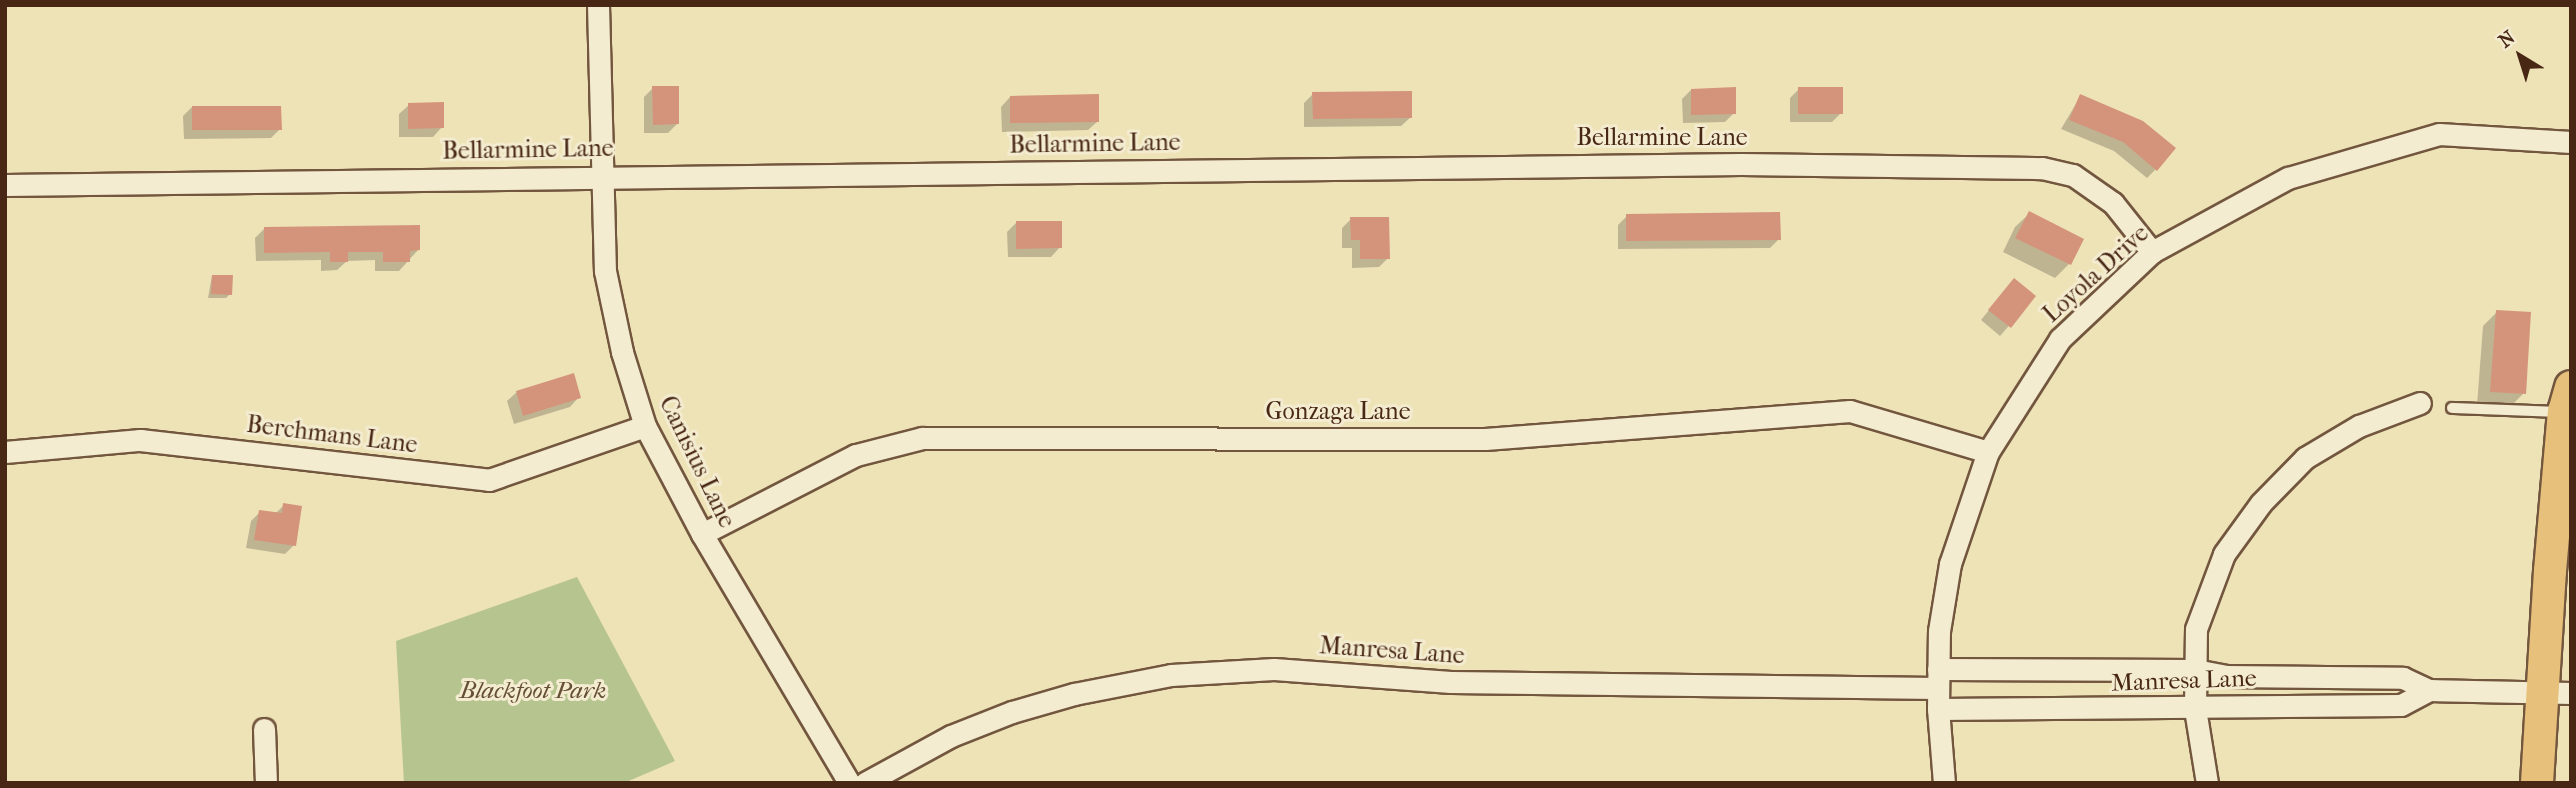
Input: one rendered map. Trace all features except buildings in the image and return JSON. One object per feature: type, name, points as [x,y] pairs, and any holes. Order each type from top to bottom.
[{"type":"main road","points":[[2538,783],[2557,693],[2567,400]]},
{"type":"street","name":"Canisius Lane","points":[[598,5],[600,175],[605,271],[622,352],[645,426],[702,534],[849,783]]},
{"type":"street","name":"Loyola Drive","points":[[1944,783],[1938,689],[1950,564],[1988,452],[2060,339],[2152,252],[2288,178],[2439,134],[2571,142]]},
{"type":"street","name":"Bellarmine Lane","points":[[5,185],[600,175],[1741,164],[2042,168],[2073,175],[2113,203],[2152,252]]},
{"type":"street","points":[[2207,783],[2195,709],[2196,629],[2224,554],[2261,503],[2305,458],[2359,426],[2420,403]]},
{"type":"street","name":"Gonzaga Lane","points":[[702,534],[856,455],[922,438],[1485,439],[1850,411],[1988,452]]},
{"type":"street","name":"Berchmans Lane","points":[[5,452],[140,440],[489,480],[645,426]]},
{"type":"street","name":"Manresa Lane","points":[[865,783],[951,736],[1012,712],[1074,694],[1171,675],[1274,669],[1503,683],[1938,689],[2195,709],[2320,704],[2400,705],[2429,690]]},
{"type":"street","name":"Manresa Lane","points":[[1938,689],[2195,670],[2225,676],[2403,678],[2429,690],[2557,693]]},
{"type":"street","points":[[264,729],[266,783]]},
{"type":"lane","points":[[2452,408],[2567,400]]},
{"type":"lane","points":[[2320,677],[2320,704]]},
{"type":"green space","name":"Blackfoot Park","points":[[577,577],[675,761],[624,783],[404,783],[396,641]]}]
